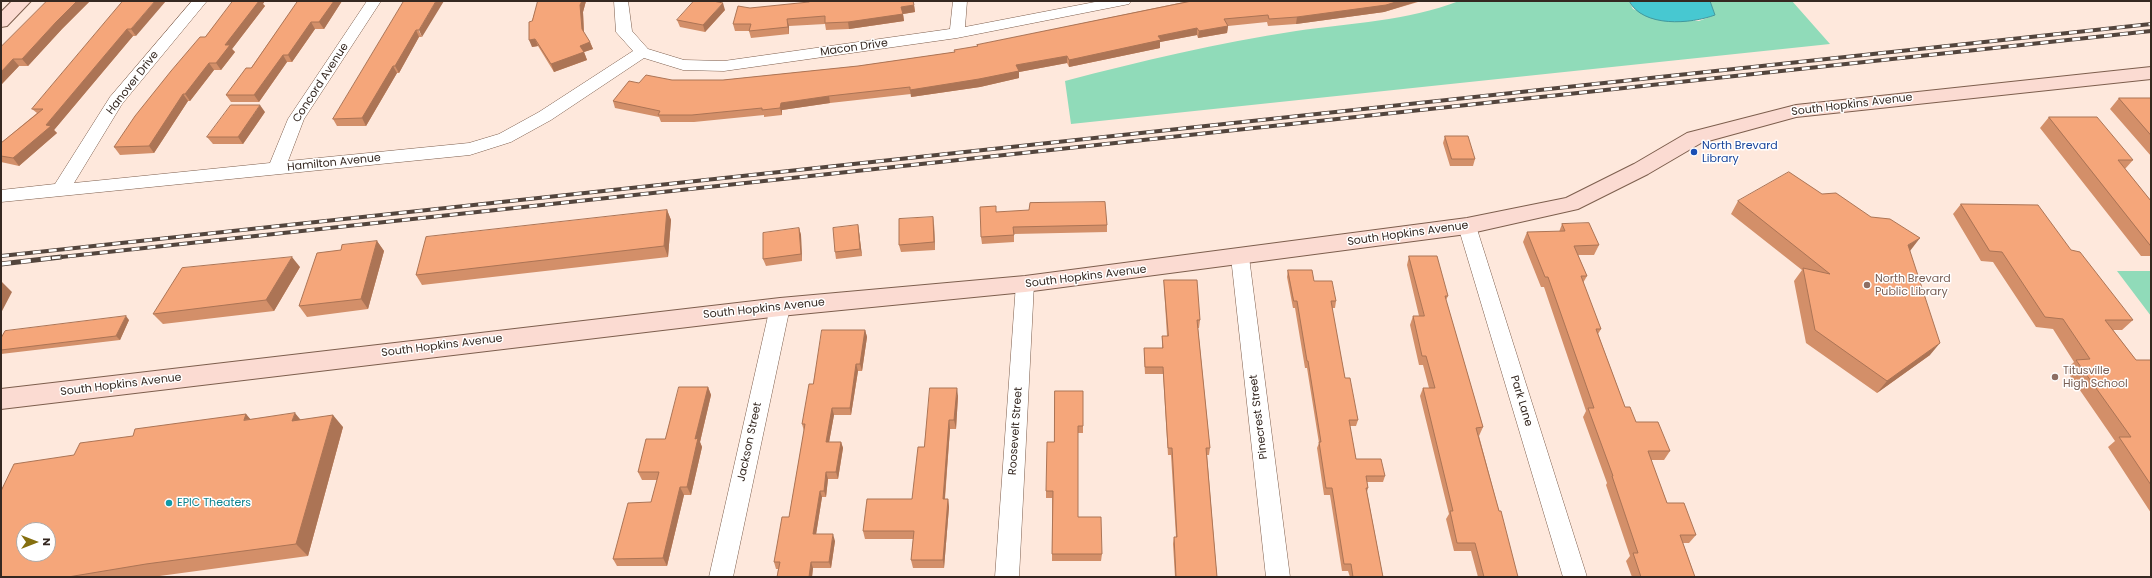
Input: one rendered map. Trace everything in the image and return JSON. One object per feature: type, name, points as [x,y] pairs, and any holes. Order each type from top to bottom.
[{"type":"street","points":[[1,22],[22,1]]},
{"type":"street","name":"Hanover Drive","points":[[60,190],[116,101],[200,1]]},
{"type":"street","name":"Concord Avenue","points":[[276,169],[296,119],[374,1]]},
{"type":"street","points":[[621,1],[624,32],[642,52]]},
{"type":"street","points":[[957,33],[960,1]]},
{"type":"street","name":"Macon Drive","points":[[642,52],[683,65],[724,66],[957,33],[1124,1]]},
{"type":"street","name":"Hamilton Avenue","points":[[1,196],[470,149],[505,138],[545,116],[642,52]]},
{"type":"street","name":"South Hopkins Avenue","points":[[1,399],[780,306],[1026,284],[1467,226],[1571,204],[1641,169],[1694,138],[1796,111],[2151,73]]},
{"type":"street","name":"Park Lane","points":[[1467,226],[1575,577]]},
{"type":"street","name":"Pinecrest Street","points":[[1240,257],[1278,577]]},
{"type":"street","name":"Roosevelt Street","points":[[1007,577],[1026,284]]},
{"type":"street","name":"Jackson Street","points":[[721,577],[780,306]]},
{"type":"green space","points":[[1459,1],[1629,1],[1633,9],[1662,21],[1699,21],[1715,15],[1710,1],[1792,1],[1830,44],[1071,124],[1065,81],[1209,47],[1296,31],[1399,17],[1439,8]]},
{"type":"green space","points":[[2117,271],[2151,271],[2151,316]]},
{"type":"water","points":[[1629,1],[1710,1],[1715,15],[1681,22],[1668,22],[1645,16],[1636,10]]},
{"type":"building","points":[[47,1],[77,1],[22,59],[13,59],[1,72],[1,47]]},
{"type":"building","points":[[123,1],[155,1],[131,29],[127,29],[46,125],[51,126],[13,158],[1,156],[1,143],[43,109],[32,109]]},
{"type":"building","points":[[233,1],[259,1],[225,45],[230,45],[216,63],[209,63],[185,94],[183,94],[149,146],[114,147],[135,116],[171,71],[200,37],[205,37]]},
{"type":"building","points":[[298,1],[334,1],[319,22],[311,22],[288,55],[283,55],[254,95],[226,95],[246,68],[251,68]]},
{"type":"building","points":[[404,1],[436,1],[419,30],[416,30],[395,66],[393,66],[362,118],[333,119]]},
{"type":"building","points":[[538,1],[582,1],[580,5],[582,29],[590,42],[580,46],[584,52],[551,64],[535,39],[529,40],[529,22],[532,21]]},
{"type":"building","points":[[694,1],[713,1],[723,3],[703,25],[677,20]]},
{"type":"building","points":[[809,1],[913,1],[914,5],[901,7],[903,14],[848,22],[825,23],[825,16],[787,19],[788,27],[749,31],[751,24],[733,24],[738,6],[750,8]]},
{"type":"building","points":[[1192,1],[1399,1],[1386,5],[1297,17],[1269,19],[1268,15],[1224,19],[1228,26],[1199,31],[1197,28],[1158,36],[1161,40],[1069,60],[1067,56],[1016,65],[1019,71],[910,90],[910,87],[781,103],[780,108],[762,110],[762,108],[692,115],[658,115],[660,111],[613,101],[629,81],[639,83],[646,75],[672,80],[723,80],[858,66],[955,52],[954,50]]},
{"type":"building","points":[[2119,98],[2151,98],[2151,135]]},
{"type":"building","points":[[231,105],[260,105],[238,137],[207,137]]},
{"type":"building","points":[[2049,117],[2097,117],[2133,160],[2118,160],[2151,201],[2151,246]]},
{"type":"building","points":[[1445,136],[1468,136],[1475,159],[1452,159]]},
{"type":"building","name":"North Brevard Public Library","points":[[1789,172],[1822,194],[1836,193],[1871,217],[1890,219],[1920,238],[1908,245],[1940,343],[1887,381],[1815,330],[1803,268],[1830,274],[1738,201]]},
{"type":"building","points":[[1105,202],[1107,225],[1013,227],[1014,235],[981,237],[980,207],[996,206],[996,212],[1029,210],[1030,203]]},
{"type":"building","name":"Titusville High School","points":[[1961,204],[2038,205],[2071,250],[2080,252],[2133,320],[2105,320],[2136,360],[2151,360],[2151,485],[2119,437],[2131,437],[2076,360],[2090,359],[2063,319],[2045,317],[2002,252],[1990,251]]},
{"type":"building","points":[[667,210],[664,246],[416,275],[426,237]]},
{"type":"building","points":[[933,217],[934,242],[899,245],[899,219]]},
{"type":"building","points":[[1589,223],[1599,245],[1574,246],[1587,276],[1581,276],[1601,329],[1596,329],[1625,407],[1630,407],[1636,422],[1658,422],[1670,451],[1648,451],[1667,503],[1684,503],[1696,535],[1680,535],[1695,577],[1641,577],[1633,553],[1638,553],[1613,476],[1588,408],[1594,408],[1548,277],[1545,277],[1527,232],[1565,231],[1562,224]]},
{"type":"building","points":[[858,225],[860,249],[835,252],[833,228]]},
{"type":"building","points":[[799,228],[801,254],[763,259],[763,233]]},
{"type":"building","points":[[377,241],[361,299],[299,306],[317,253],[341,250],[342,245]]},
{"type":"building","points":[[1409,256],[1437,256],[1448,296],[1445,296],[1483,427],[1476,428],[1499,511],[1501,511],[1518,577],[1484,577],[1475,543],[1457,543],[1450,511],[1453,511],[1423,388],[1435,388],[1426,356],[1422,356],[1413,316],[1424,316]]},
{"type":"building","points":[[292,257],[266,300],[153,314],[182,268]]},
{"type":"building","points":[[1288,270],[1312,270],[1314,281],[1332,281],[1336,301],[1331,301],[1345,378],[1350,378],[1358,420],[1349,420],[1356,459],[1381,459],[1385,476],[1366,476],[1368,488],[1366,488],[1383,577],[1353,577],[1351,564],[1344,564],[1332,488],[1326,488],[1319,442],[1321,442],[1308,361],[1297,301],[1294,301]]},
{"type":"building","points":[[1164,280],[1197,280],[1200,320],[1197,320],[1210,448],[1206,448],[1217,577],[1176,577],[1174,537],[1177,537],[1172,448],[1168,448],[1163,367],[1145,367],[1144,348],[1163,348],[1162,336],[1168,336]]},
{"type":"building","points":[[126,316],[116,336],[1,350],[1,338],[5,331]]},
{"type":"building","points":[[822,330],[865,330],[860,364],[856,364],[850,408],[832,408],[826,442],[841,442],[836,472],[826,472],[824,491],[820,491],[813,534],[833,534],[829,562],[811,562],[809,577],[777,577],[780,562],[774,562],[782,517],[789,517],[805,424],[802,424],[809,384],[813,384]]},
{"type":"building","points":[[679,387],[708,387],[695,439],[698,438],[687,487],[680,487],[663,558],[613,559],[628,503],[651,502],[659,472],[638,472],[646,439],[665,439]]},
{"type":"building","points":[[930,388],[957,388],[954,420],[949,420],[943,499],[948,499],[943,560],[911,560],[914,531],[863,531],[867,499],[912,499],[918,447],[924,447]]},
{"type":"building","points":[[1055,391],[1083,391],[1083,426],[1078,426],[1078,517],[1101,517],[1102,554],[1052,554],[1053,491],[1046,491],[1047,442],[1054,442]]},
{"type":"building","name":"EPIC Theaters","points":[[295,413],[292,421],[333,415],[296,544],[146,564],[68,577],[1,577],[1,491],[14,464],[74,455],[80,443],[133,436],[135,429],[246,414],[244,420]]},
{"type":"railway","points":[[1,256],[2151,24]]},
{"type":"railway","points":[[58,257],[2151,31]]},
{"type":"railway","points":[[1,264],[58,257]]},
{"type":"railway","points":[[52,258],[58,257]]},
{"type":"place","name":"North Brevard Library","points":[[1694,152]]},
{"type":"place","name":"North Brevard Public Library","points":[[1867,285]]},
{"type":"place","name":"Titusville High School","points":[[2055,377]]},
{"type":"place","name":"EPIC Theaters","points":[[169,503]]}]
